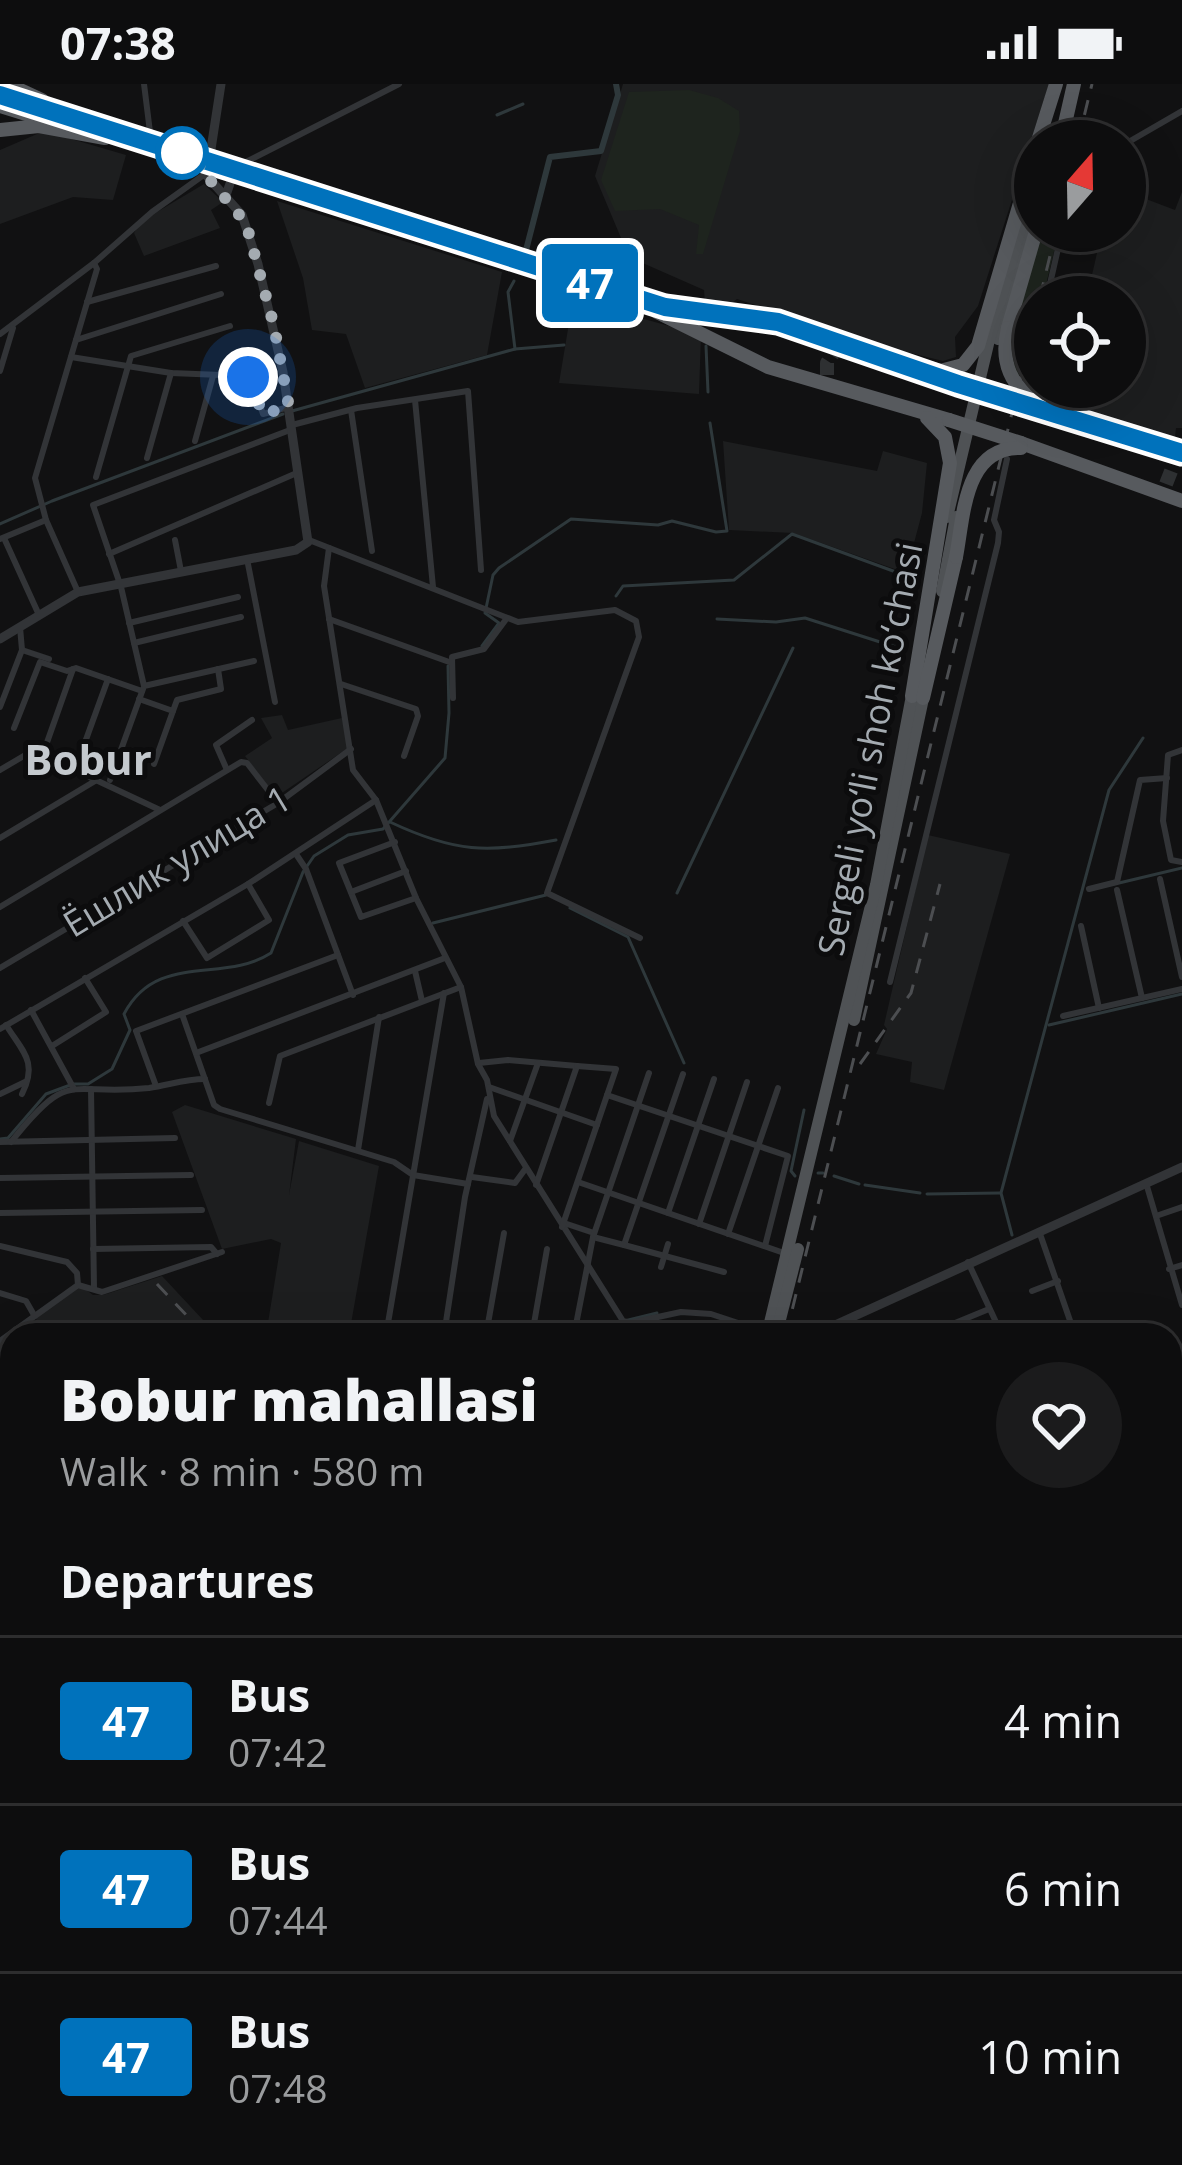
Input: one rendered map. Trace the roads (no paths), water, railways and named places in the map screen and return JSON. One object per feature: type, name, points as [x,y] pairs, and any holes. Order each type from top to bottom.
[{"type":"highway","points":[[7,84],[105,133]]},
{"type":"highway","points":[[1047,120],[1058,84]]},
{"type":"highway","points":[[1063,120],[1072,84]]},
{"type":"highway","points":[[0,95],[207,169],[665,311],[754,362],[926,417],[943,434],[950,451],[917,697]]},
{"type":"highway","points":[[0,106],[150,143],[207,169]]},
{"type":"highway","points":[[0,130],[40,126],[105,133]]},
{"type":"highway","points":[[665,311],[766,319],[940,371],[956,369],[972,358],[982,338],[1014,226]]},
{"type":"highway","points":[[1014,307],[1005,353],[1014,379]]},
{"type":"highway","points":[[834,352],[847,347],[869,351],[958,384],[1014,399]]},
{"type":"highway","points":[[827,374],[836,386],[864,397],[949,420],[1182,501]]},
{"type":"highway","points":[[1045,408],[1179,457]]},
{"type":"highway","points":[[917,697],[956,557],[970,486],[977,470],[997,452],[1021,445]]},
{"type":"highway","points":[[1138,485],[1166,484]]},
{"type":"main road","name":"Sergeli yo‘li shoh ko‘chasi","points":[[773,1323],[880,910],[971,410],[1014,252]]},
{"type":"main road","name":"Sergeli yo‘li shoh ko‘chasi","points":[[772,1323],[876,885],[979,412],[1023,252]]},
{"type":"street","points":[[144,84],[150,143]]},
{"type":"street","points":[[0,334],[207,169],[220,84]]},
{"type":"street","points":[[226,195],[232,173],[399,85]]},
{"type":"street","points":[[1146,132],[1182,111]]},
{"type":"street","points":[[207,169],[244,219],[258,264],[291,418],[308,540]]},
{"type":"street","points":[[78,592],[46,520],[35,478],[97,269],[94,262]]},
{"type":"street","points":[[87,302],[216,266]]},
{"type":"street","points":[[76,340],[220,294]]},
{"type":"street","points":[[0,371],[14,324]]},
{"type":"street","points":[[96,477],[131,356],[230,326]]},
{"type":"street","points":[[71,357],[171,373],[248,377],[263,414],[291,418],[468,391],[482,570]]},
{"type":"street","points":[[147,458],[171,373]]},
{"type":"street","points":[[195,441],[213,376]]},
{"type":"street","points":[[416,399],[433,587]]},
{"type":"street","points":[[351,410],[372,550]]},
{"type":"street","points":[[110,780],[142,692],[130,623],[93,505],[291,418]]},
{"type":"street","points":[[890,982],[998,543],[1000,532],[994,520],[1007,459]]},
{"type":"street","points":[[110,554],[298,472]]},
{"type":"street","points":[[39,615],[2,538],[46,520]]},
{"type":"street","points":[[175,540],[181,571]]},
{"type":"street","points":[[308,540],[526,623],[615,610],[631,615],[640,626],[639,638],[547,893],[640,938]]},
{"type":"street","points":[[1,637],[78,592],[298,550],[308,540]]},
{"type":"street","points":[[329,548],[324,586],[353,770]]},
{"type":"street","points":[[247,559],[275,703]]},
{"type":"street","points":[[130,623],[238,597]]},
{"type":"street","points":[[134,643],[242,617]]},
{"type":"street","points":[[453,698],[453,656],[477,653],[491,643],[507,618]]},
{"type":"street","points":[[329,619],[452,663]]},
{"type":"street","points":[[0,706],[22,650],[20,627]]},
{"type":"street","points":[[22,650],[49,659]]},
{"type":"street","points":[[142,692],[254,661]]},
{"type":"street","points":[[14,728],[38,663],[108,679],[173,711]]},
{"type":"street","points":[[45,748],[73,669]]},
{"type":"street","points":[[154,764],[177,700],[220,689],[218,669]]},
{"type":"street","points":[[76,767],[108,679]]},
{"type":"street","points":[[340,684],[416,709],[418,716],[404,756]]},
{"type":"street","points":[[227,770],[215,748],[217,742],[252,720]]},
{"type":"street","name":"Ёшлик улица 1","points":[[0,968],[278,803],[351,748]]},
{"type":"street","points":[[1182,750],[1168,755],[1163,821],[1170,858],[1182,862]]},
{"type":"street","points":[[0,770],[33,752],[160,810]]},
{"type":"street","points":[[342,755],[376,800],[416,898],[461,987],[494,1116],[624,1321],[681,1312],[711,1314],[731,1323]]},
{"type":"street","points":[[0,907],[241,762],[247,763],[278,803]]},
{"type":"street","points":[[1089,889],[1117,882],[1140,780],[1167,778]]},
{"type":"street","points":[[0,838],[95,781]]},
{"type":"street","points":[[22,1094],[29,1063],[3,1027],[248,884],[376,800]]},
{"type":"street","points":[[395,842],[335,865],[364,918],[416,898]]},
{"type":"street","points":[[296,854],[352,994]]},
{"type":"street","points":[[351,892],[406,871]]},
{"type":"street","points":[[1160,879],[1182,977]]},
{"type":"street","points":[[184,921],[207,958],[269,920],[248,884]]},
{"type":"street","points":[[1117,890],[1142,998]]},
{"type":"street","points":[[1081,926],[1099,1008]]},
{"type":"street","points":[[156,1086],[136,1031],[338,955]]},
{"type":"street","points":[[196,1054],[445,958]]},
{"type":"street","points":[[415,971],[422,1001]]},
{"type":"street","points":[[52,1046],[106,1012],[86,978]]},
{"type":"street","points":[[269,1103],[280,1056],[461,987]]},
{"type":"street","points":[[1063,1016],[1182,989]]},
{"type":"street","points":[[388,1323],[444,993]]},
{"type":"street","points":[[31,1010],[73,1085]]},
{"type":"street","points":[[182,1014],[214,1105],[220,1109],[394,1162],[413,1175],[515,1183],[526,1168]]},
{"type":"street","points":[[358,1151],[379,1017]]},
{"type":"street","points":[[478,1064],[508,1060],[616,1069],[563,1225]]},
{"type":"street","points":[[510,1142],[538,1063]]},
{"type":"street","points":[[536,1185],[577,1066]]},
{"type":"street","points":[[576,1323],[594,1235],[649,1073]]},
{"type":"street","points":[[624,1246],[682,1074]]},
{"type":"street","points":[[11,1142],[40,1105],[73,1085],[156,1086],[205,1079]]},
{"type":"street","points":[[668,1213],[714,1079]]},
{"type":"street","points":[[0,1094],[28,1080]]},
{"type":"street","points":[[699,1224],[747,1082]]},
{"type":"street","points":[[91,1088],[94,1288]]},
{"type":"street","points":[[728,1234],[778,1088]]},
{"type":"street","points":[[488,1091],[597,1125]]},
{"type":"street","points":[[446,1323],[488,1091]]},
{"type":"street","points":[[608,1095],[788,1156],[766,1246]]},
{"type":"street","points":[[0,1142],[176,1138]]},
{"type":"street","points":[[840,1323],[1182,1167]]},
{"type":"street","points":[[0,1178],[190,1175]]},
{"type":"street","points":[[578,1182],[788,1254]]},
{"type":"street","points":[[1146,1183],[1182,1305]]},
{"type":"street","points":[[1156,1216],[1182,1208]]},
{"type":"street","points":[[0,1213],[202,1210]]},
{"type":"street","points":[[563,1225],[662,1263],[724,1272]]},
{"type":"street","points":[[1039,1231],[1071,1323]]},
{"type":"street","points":[[488,1323],[504,1233]]},
{"type":"street","points":[[662,1263],[668,1244]]},
{"type":"street","points":[[0,1246],[67,1262],[77,1273],[78,1285]]},
{"type":"street","points":[[24,1323],[78,1285],[102,1292],[219,1253],[211,1247],[93,1249]]},
{"type":"street","points":[[534,1323],[547,1249]]},
{"type":"street","points":[[968,1262],[997,1323]]},
{"type":"street","points":[[1169,1269],[1182,1265]]},
{"type":"street","points":[[1032,1291],[1058,1281]]},
{"type":"street","points":[[0,1293],[26,1300],[34,1316]]},
{"type":"street","points":[[955,1323],[991,1308]]},
{"type":"waterway","points":[[525,254],[550,157],[601,151],[618,95],[616,84]]},
{"type":"waterway","points":[[497,115],[523,104]]},
{"type":"waterway","points":[[514,281],[508,292],[515,349]]},
{"type":"waterway","points":[[292,411],[515,349],[564,345]]},
{"type":"waterway","points":[[706,346],[708,392]]},
{"type":"waterway","points":[[0,524],[283,414]]},
{"type":"waterway","points":[[482,646],[499,623],[485,613],[493,575],[571,519],[658,525],[672,521],[727,531],[710,423]]},
{"type":"waterway","points":[[616,596],[623,586],[734,580],[792,534],[904,575]]},
{"type":"waterway","points":[[717,619],[776,622],[805,618],[902,649]]},
{"type":"waterway","points":[[677,893],[793,648]]},
{"type":"waterway","points":[[0,1139],[8,1138],[46,1094],[88,1084],[112,1069],[130,1030],[124,1014],[154,982],[232,967],[271,953],[314,856],[348,835],[383,829],[445,758],[448,666]]},
{"type":"waterway","points":[[1012,1235],[1001,1193],[1109,790],[1143,738]]},
{"type":"waterway","points":[[390,822],[434,840],[472,848],[556,840]]},
{"type":"waterway","points":[[1119,883],[1182,868]]},
{"type":"waterway","points":[[433,923],[546,895]]},
{"type":"waterway","points":[[570,908],[628,937],[684,1063]]},
{"type":"waterway","points":[[1049,1025],[1182,994]]},
{"type":"waterway","points":[[795,1176],[791,1171],[804,1110]]},
{"type":"waterway","points":[[818,1173],[823,1173]]},
{"type":"waterway","points":[[834,1176],[859,1184]]},
{"type":"waterway","points":[[865,1185],[920,1193]]},
{"type":"waterway","points":[[927,1194],[1000,1193]]},
{"type":"waterway","points":[[616,1323],[657,1313]]},
{"type":"tunnel","points":[[827,375],[834,352]]},
{"type":"tunnel","points":[[1166,484],[1175,461]]},
{"type":"railway","points":[[1083,120],[1092,84]]},
{"type":"railway","points":[[1045,276],[1051,252]]},
{"type":"railway","points":[[789,1323],[1014,405]]},
{"type":"railway","points":[[860,1064],[911,993],[940,884]]},
{"type":"railway","points":[[157,1284],[194,1323]]},
{"type":"district","name":"Bobur","points":[[88,760]]}]
